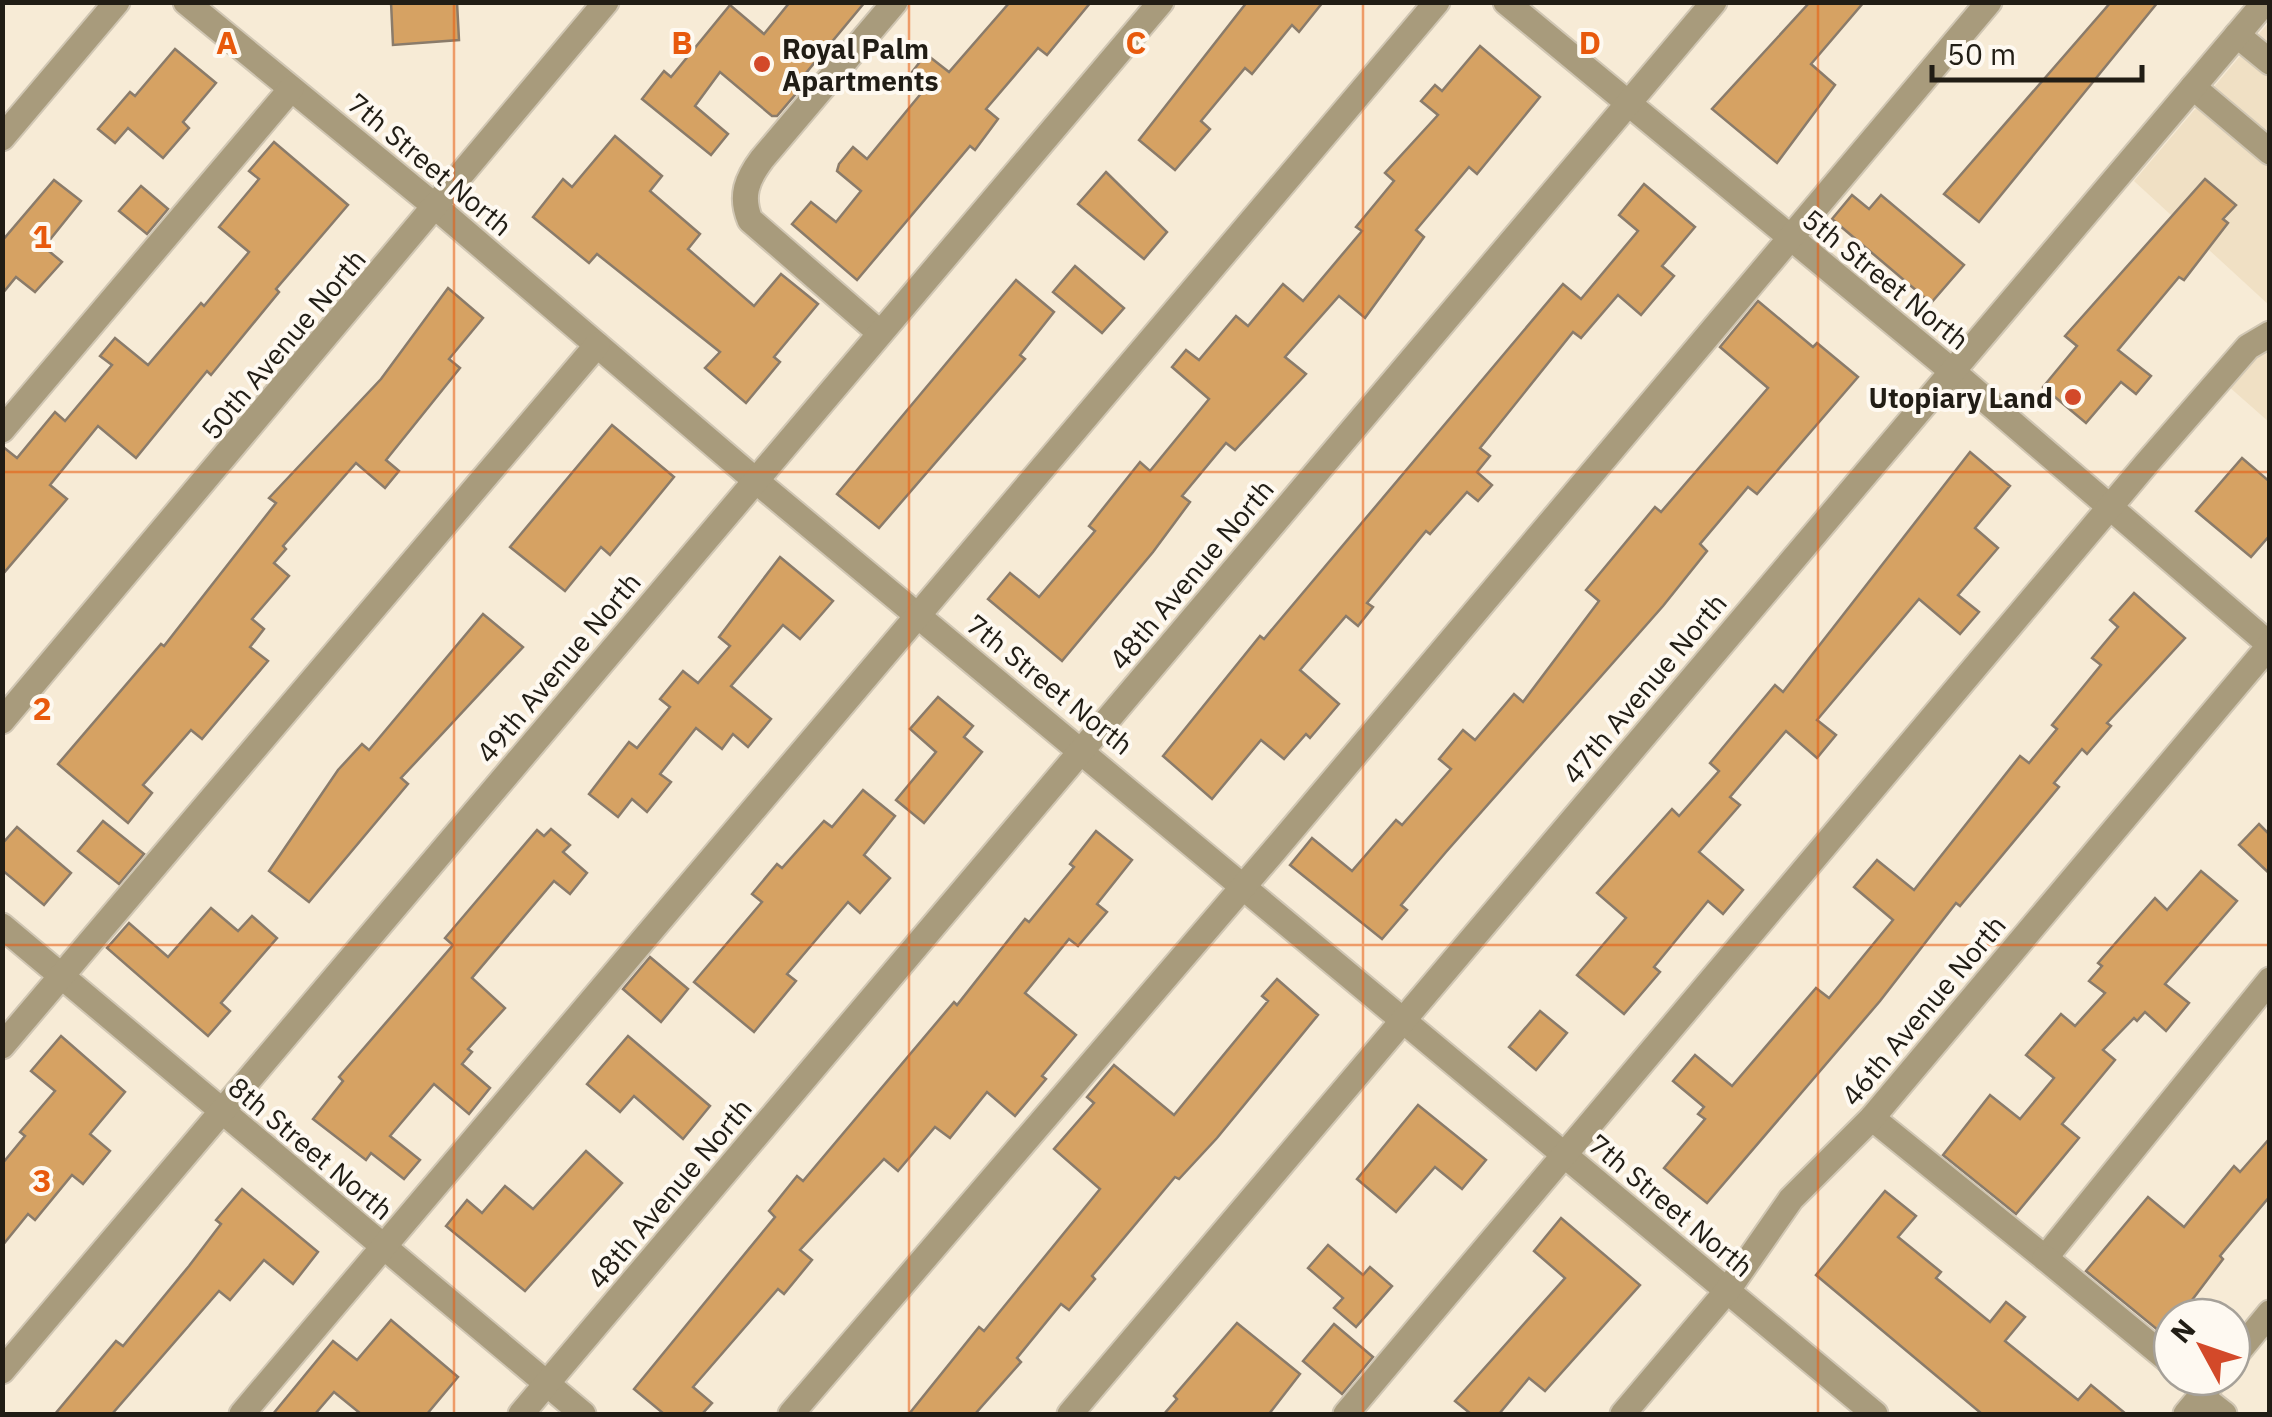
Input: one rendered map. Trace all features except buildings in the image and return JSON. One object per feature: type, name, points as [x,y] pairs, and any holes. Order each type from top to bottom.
[{"type":"street","points":[[2,138],[116,2]]},
{"type":"street","name":"7th Street North","points":[[186,2],[1876,1414]]},
{"type":"street","name":"50th Avenue North","points":[[2,721],[437,208],[606,2]]},
{"type":"street","points":[[880,333],[750,220],[745,193],[749,177],[762,159],[895,2]]},
{"type":"street","name":"49th Avenue North","points":[[2,1370],[1160,2]]},
{"type":"street","points":[[242,1414],[1437,2]]},
{"type":"street","name":"5th Street North","points":[[1506,2],[1952,371],[2270,645]]},
{"type":"street","name":"48th Avenue North","points":[[522,1414],[1714,2]]},
{"type":"street","points":[[791,1414],[1245,884],[1704,336],[1791,241],[1989,2]]},
{"type":"street","name":"47th Avenue North","points":[[1070,1414],[2264,2]]},
{"type":"street","points":[[2237,35],[2270,62]]},
{"type":"street","points":[[2193,87],[2270,152]]},
{"type":"street","points":[[2,430],[291,89]]},
{"type":"street","points":[[1346,1414],[2110,507],[2248,347],[2270,334]]},
{"type":"street","points":[[2,1046],[597,345]]},
{"type":"street","name":"46th Avenue North","points":[[1622,1414],[1727,1291],[1791,1200],[1872,1118],[2270,645]]},
{"type":"street","name":"8th Street North","points":[[2,926],[583,1414]]},
{"type":"street","points":[[2045,1258],[2270,980]]},
{"type":"street","points":[[1872,1118],[2152,1346]]},
{"type":"street","points":[[2252,1334],[2270,1313]]},
{"type":"shaded area","points":[[2269,22],[2269,305],[2134,181]]},
{"type":"shaded area","points":[[2269,344],[2269,422],[2227,385]]},
{"type":"place","name":"Royal Palm Apartments","points":[[762,64]]},
{"type":"place","name":"Utopiary Land","points":[[2073,397]]}]
